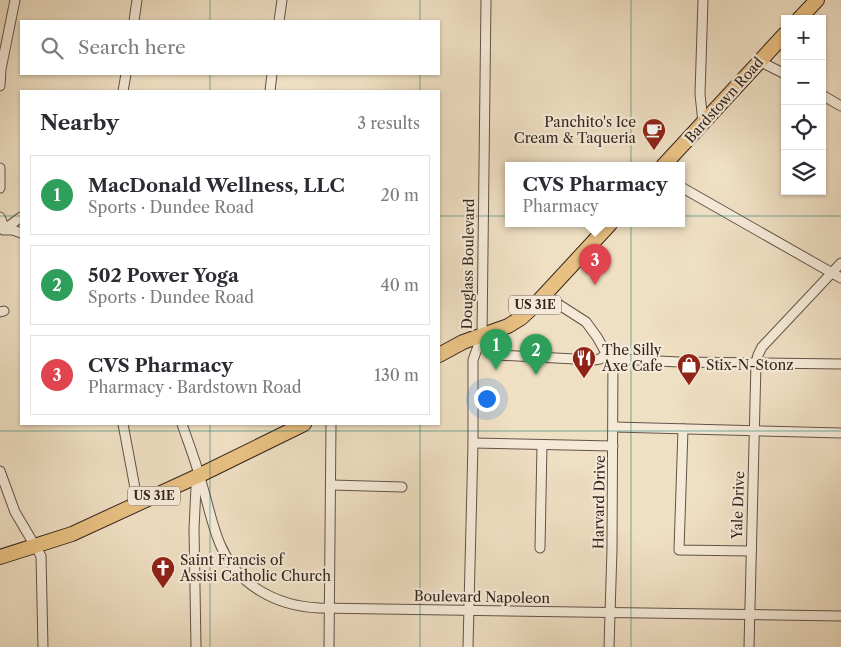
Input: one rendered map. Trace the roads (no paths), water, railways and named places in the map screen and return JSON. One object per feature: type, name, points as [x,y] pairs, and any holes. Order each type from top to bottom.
[{"type":"main road","points":[[803,15],[817,0]]},
{"type":"main road","name":"Bardstown Road","points":[[667,162],[781,38]]},
{"type":"main road","name":"US 31E","points":[[440,354],[463,342],[502,329],[521,318],[607,227]]},
{"type":"main road","name":"US 31E","points":[[0,557],[72,534],[200,475],[302,425]]},
{"type":"street","points":[[0,86],[1,69],[15,0]]},
{"type":"street","points":[[134,20],[138,0]]},
{"type":"street","points":[[279,20],[282,0]]},
{"type":"street","name":"Douglass Boulevard","points":[[468,647],[473,443],[472,360],[482,335],[486,0]]},
{"type":"street","points":[[703,0],[700,94],[703,123]]},
{"type":"street","points":[[759,61],[781,72]]},
{"type":"street","points":[[123,90],[126,75]]},
{"type":"street","points":[[270,90],[272,75]]},
{"type":"street","points":[[826,97],[841,106]]},
{"type":"street","points":[[0,168],[0,188]]},
{"type":"street","points":[[685,189],[841,278]]},
{"type":"street","points":[[0,216],[2,229]]},
{"type":"street","points":[[2,229],[20,218]]},
{"type":"street","points":[[2,229],[20,233]]},
{"type":"street","points":[[756,363],[762,347],[841,263]]},
{"type":"street","points":[[544,295],[586,322],[612,357]]},
{"type":"street","points":[[482,335],[486,348],[491,353],[498,355],[594,360],[612,357],[756,363],[841,364]]},
{"type":"street","name":"Harvard Drive","points":[[609,647],[614,428],[612,357]]},
{"type":"street","name":"Yale Drive","points":[[749,647],[756,363]]},
{"type":"street","points":[[123,425],[138,504]]},
{"type":"street","name":"Boulevard Napoleon","points":[[182,425],[200,475],[220,545],[242,577],[255,588],[284,603],[306,608],[841,616]]},
{"type":"street","points":[[329,647],[332,485],[331,425]]},
{"type":"street","points":[[614,428],[841,433]]},
{"type":"street","points":[[684,429],[679,550],[751,551]]},
{"type":"street","points":[[473,443],[613,446]]},
{"type":"street","points":[[540,548],[542,444]]},
{"type":"street","points":[[0,471],[15,512],[41,556],[43,647]]},
{"type":"street","points":[[196,647],[194,529],[196,487],[200,475]]},
{"type":"street","points":[[332,485],[402,487]]},
{"type":"place","name":"Panchito's Ice Cream & Taqueria","points":[[654,151]]},
{"type":"place","name":"CVS Pharmacy","points":[[595,285]]},
{"type":"place","name":"MacDonald Wellness, LLC","points":[[496,370]]},
{"type":"place","name":"502 Power Yoga","points":[[536,375]]},
{"type":"place","name":"The Silly Axe Cafe","points":[[584,379]]},
{"type":"place","name":"Stix-N-Stonz","points":[[689,386]]},
{"type":"place","name":"Saint Francis of Assisi Catholic Church","points":[[163,589]]}]
